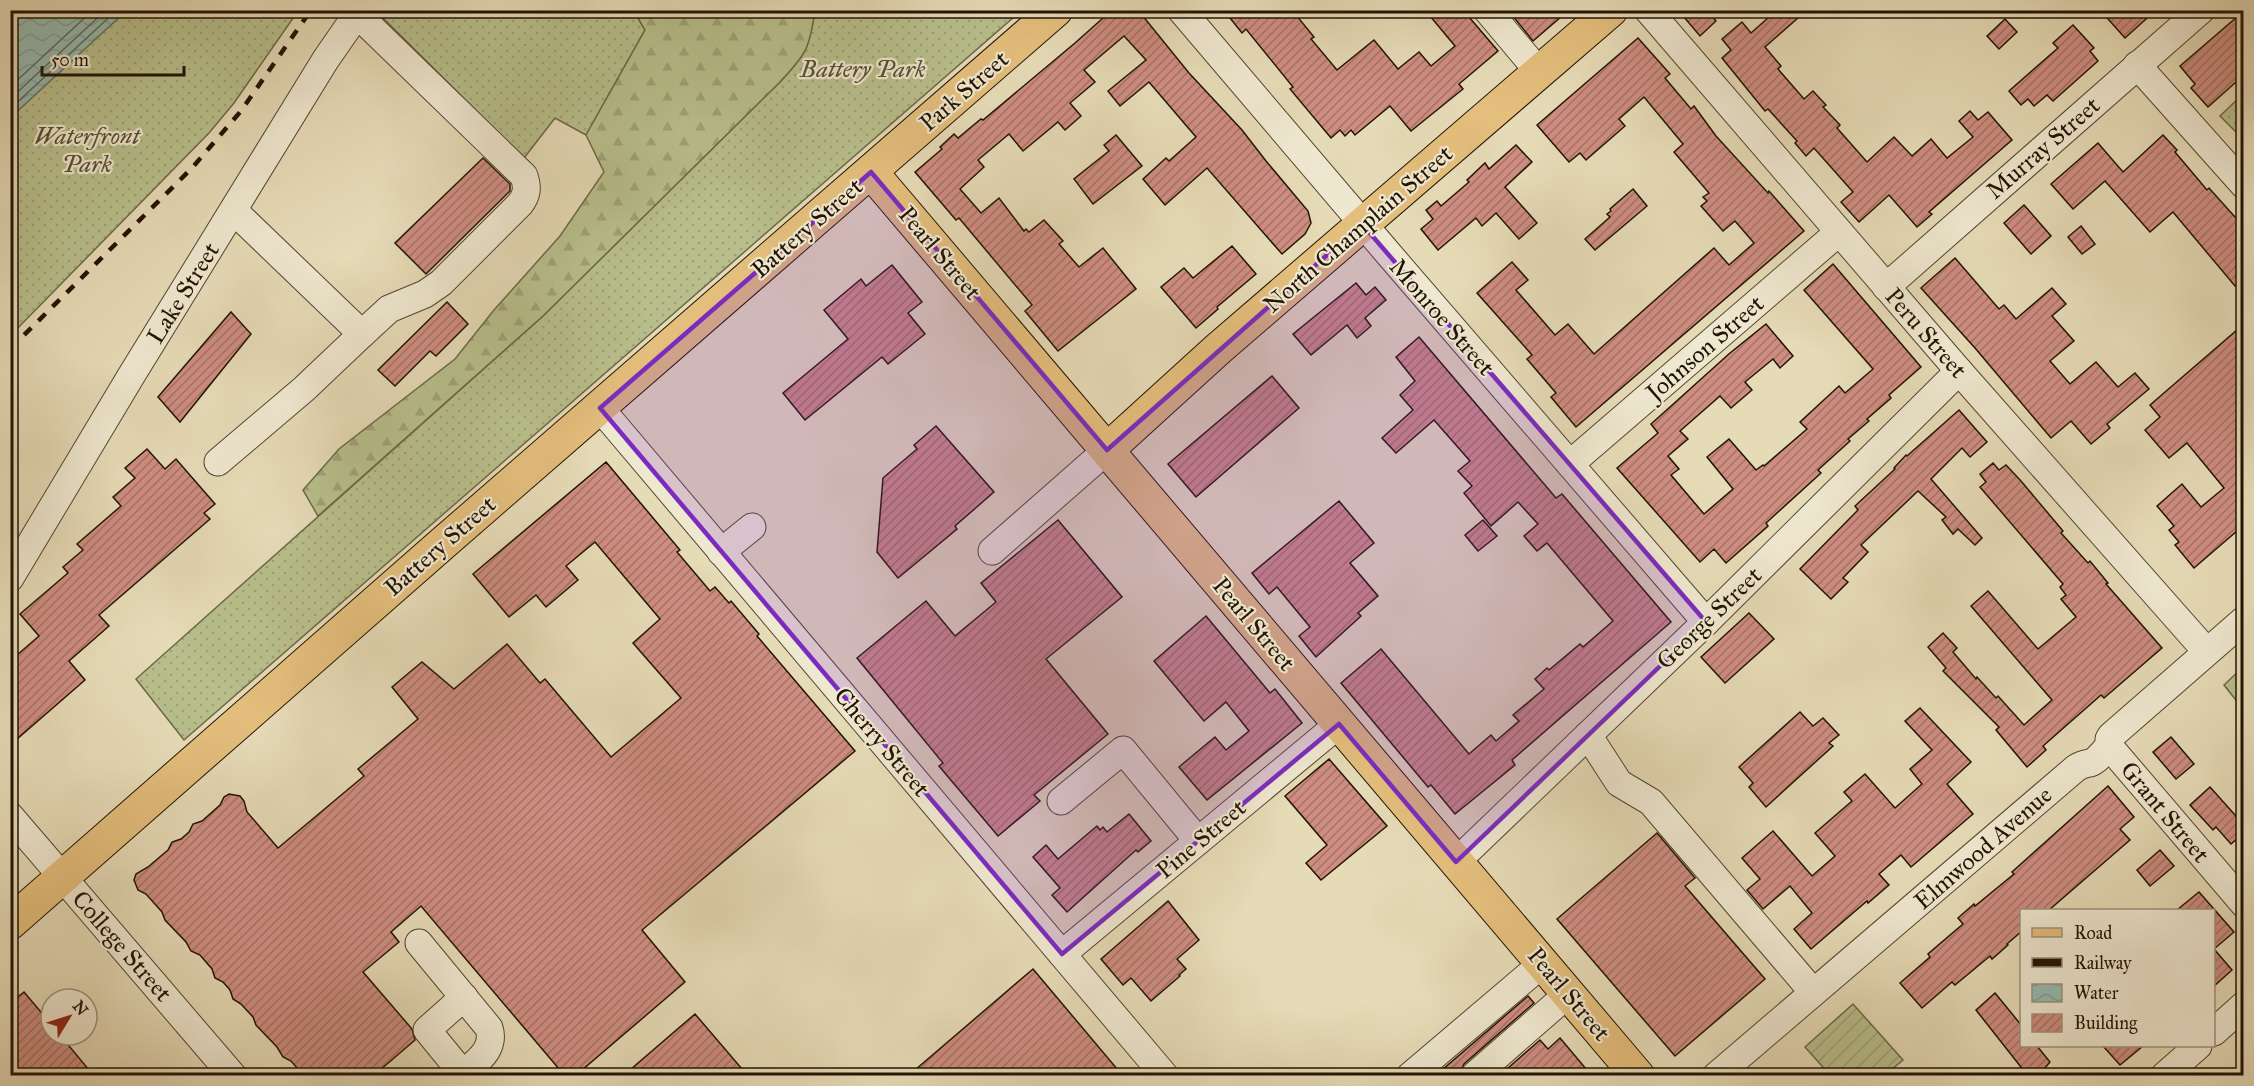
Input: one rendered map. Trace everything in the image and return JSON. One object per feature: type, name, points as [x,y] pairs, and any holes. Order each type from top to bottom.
[{"type":"main road","name":"Park Street","points":[[871,172],[1056,10]]},
{"type":"main road","name":"North Champlain Street","points":[[1107,450],[1174,387],[1611,10]]},
{"type":"main road","name":"Battery Street","points":[[10,923],[871,172]]},
{"type":"main road","name":"Pearl Street","points":[[871,172],[1638,1076]]},
{"type":"street","name":"Monroe Street","points":[[1180,10],[1706,622]]},
{"type":"street","points":[[1487,10],[1539,72]]},
{"type":"street","name":"Peru Street","points":[[1648,10],[1959,371],[2207,652]]},
{"type":"street","name":"Murray Street","points":[[1886,287],[2201,10]]},
{"type":"street","points":[[218,462],[304,389],[389,309],[425,294],[441,283],[520,204],[525,196],[527,185],[524,176],[359,13]]},
{"type":"street","name":"Lake Street","points":[[10,578],[326,59],[359,13]]},
{"type":"street","points":[[2137,65],[2244,185]]},
{"type":"street","points":[[234,211],[362,334]]},
{"type":"street","name":"Johnson Street","points":[[1570,464],[1839,232]]},
{"type":"street","name":"George Street","points":[[1455,862],[1706,622],[1959,371]]},
{"type":"street","name":"Cherry Street","points":[[600,408],[1165,1076]]},
{"type":"street","points":[[992,551],[1107,450]]},
{"type":"street","points":[[721,552],[752,527]]},
{"type":"street","name":"Elmwood Avenue","points":[[1716,1076],[2083,763],[2091,762],[2109,746],[2111,736],[2244,620]]},
{"type":"street","name":"Pine Street","points":[[1062,954],[1339,724]]},
{"type":"street","points":[[1588,735],[1619,783],[1651,802],[1813,992]]},
{"type":"street","name":"Grant Street","points":[[2109,746],[2244,904]]},
{"type":"street","points":[[1061,801],[1123,750],[1198,841]]},
{"type":"street","name":"College Street","points":[[10,816],[233,1076]]},
{"type":"street","points":[[419,943],[464,997],[489,1028],[491,1034],[488,1049],[462,1075],[427,1030],[464,997]]},
{"type":"street","points":[[1410,1076],[1542,964]]},
{"type":"street","points":[[1474,1076],[1568,994]]},
{"type":"street","points":[[2215,1031],[2244,1005]]},
{"type":"street","points":[[2164,1076],[2197,1047]]},
{"type":"highlighted area","points":[[871,172],[1107,450],[1362,224],[1706,622],[1456,862],[1339,724],[1062,954],[600,408]]},
{"type":"green space","points":[[384,10],[634,11],[645,30],[586,135],[555,118],[524,158],[381,16]]},
{"type":"green space","name":"Waterfront Park","points":[[126,11],[298,11],[234,103],[209,133],[11,335],[11,117]]},
{"type":"green space","points":[[634,11],[815,11],[811,34],[805,50],[780,82],[543,316],[318,516],[303,490],[339,449],[455,359],[494,310],[560,236],[604,172],[586,135],[645,30]]},
{"type":"green space","name":"Battery Park","points":[[815,11],[1021,11],[184,740],[136,679],[543,316],[789,72],[801,57],[808,43]]},
{"type":"green space","points":[[2243,94],[2243,139],[2220,116]]},
{"type":"green space","points":[[2243,667],[2243,709],[2224,685]]},
{"type":"green space","points":[[1853,1004],[1903,1060],[1885,1075],[1830,1075],[1805,1047]]},
{"type":"water","points":[[11,10],[126,10],[126,11],[11,117]]},
{"type":"building","points":[[1096,10],[1138,10],[1189,73],[1242,130],[1308,211],[1311,223],[1305,234],[1282,254],[1207,168],[1165,205],[1143,179],[1166,158],[1169,161],[1196,137],[1149,82],[1120,106],[1108,91],[1146,60],[1124,36],[1084,70],[1095,82],[1070,103],[1081,116],[1065,130],[1058,122],[1023,151],[1009,134],[978,160],[984,167],[960,189],[981,213],[999,198],[1024,231],[1026,229],[1029,232],[1044,220],[1063,241],[1059,244],[1079,267],[1103,248],[1136,289],[1058,351],[1025,311],[1032,305],[959,218],[956,220],[915,172],[942,149],[940,147],[954,134],[958,138],[981,119],[983,120],[1103,18]]},
{"type":"building","points":[[1238,10],[1292,10],[1314,37],[1311,39],[1337,70],[1374,40],[1398,69],[1419,52],[1431,66],[1455,46],[1425,10],[1463,10],[1498,51],[1459,84],[1463,89],[1411,131],[1390,106],[1355,135],[1351,130],[1345,136],[1340,130],[1331,138],[1290,89],[1293,87],[1246,29],[1242,33],[1230,18]]},
{"type":"building","points":[[1508,10],[1569,10],[1533,41]]},
{"type":"building","points":[[1678,10],[1707,10],[1716,21],[1700,36]]},
{"type":"building","points":[[1777,10],[1807,10],[1765,47],[1781,66],[1778,69],[1804,99],[1813,91],[1826,105],[1823,107],[1840,125],[1837,128],[1867,162],[1894,137],[1912,156],[1931,139],[1947,158],[1973,137],[1959,121],[1970,111],[1978,120],[1988,112],[2012,140],[1929,212],[1932,214],[1917,227],[1889,195],[1859,222],[1841,202],[1853,192],[1814,148],[1806,156],[1795,143],[1797,141],[1768,109],[1765,111],[1722,58],[1731,50],[1722,39],[1742,22],[1751,33]]},
{"type":"building","points":[[2100,10],[2156,10],[2125,38]]},
{"type":"building","points":[[2244,11],[2244,75],[2208,107],[2191,88],[2195,84],[2180,66]]},
{"type":"building","points":[[2005,19],[2017,32],[1999,49],[1987,36]]},
{"type":"building","points":[[2073,25],[2094,48],[2090,51],[2098,61],[2053,101],[2047,95],[2034,106],[2028,99],[2021,105],[2009,91],[2058,48],[2053,43]]},
{"type":"building","points":[[1638,38],[1670,74],[1665,78],[1691,109],[1694,106],[1716,136],[1804,231],[1576,427],[1551,397],[1556,393],[1527,359],[1532,355],[1477,293],[1512,262],[1528,280],[1516,290],[1555,335],[1568,324],[1594,354],[1714,248],[1729,265],[1754,243],[1735,221],[1723,231],[1701,206],[1707,201],[1703,197],[1709,193],[1674,152],[1683,144],[1644,97],[1619,119],[1625,126],[1586,160],[1580,153],[1569,162],[1537,125]]},
{"type":"building","points":[[1116,135],[1142,166],[1093,204],[1074,179],[1109,151],[1104,145]]},
{"type":"building","points":[[2163,135],[2207,190],[2209,188],[2244,227],[2244,278],[2235,286],[2173,212],[2150,232],[2105,181],[2073,209],[2051,184],[2098,143],[2123,172]]},
{"type":"building","points":[[1516,145],[1532,162],[1505,187],[1537,223],[1519,239],[1496,213],[1482,226],[1476,218],[1438,250],[1421,229],[1433,219],[1426,210],[1437,201],[1441,206],[1469,182],[1467,180],[1485,163],[1489,169]]},
{"type":"building","points":[[483,158],[510,184],[510,191],[426,274],[395,243]]},
{"type":"building","points":[[1633,189],[1647,206],[1595,250],[1585,239],[1610,217],[1607,214],[1611,211],[1610,209]]},
{"type":"building","points":[[2024,205],[2051,236],[2031,254],[2004,223]]},
{"type":"building","points":[[2081,226],[2095,244],[2082,254],[2068,237]]},
{"type":"building","points":[[1232,246],[1256,274],[1196,328],[1161,287],[1184,268],[1193,278]]},
{"type":"building","points":[[1955,258],[1999,309],[2004,305],[2016,319],[2052,288],[2066,304],[2052,316],[2074,341],[2050,361],[2070,384],[2096,362],[2118,387],[2135,373],[2149,389],[2107,424],[2110,428],[2091,444],[2071,421],[2051,438],[1921,288]]},
{"type":"building","points":[[1833,264],[1921,367],[1889,395],[1891,398],[1867,419],[1869,421],[1848,439],[1850,441],[1818,470],[1821,473],[1766,523],[1768,526],[1726,563],[1714,549],[1700,562],[1617,468],[1658,433],[1651,424],[1766,324],[1793,356],[1780,368],[1773,359],[1745,382],[1752,390],[1731,408],[1720,396],[1680,431],[1688,439],[1668,456],[1679,469],[1671,475],[1704,514],[1733,489],[1707,457],[1729,439],[1756,470],[1764,466],[1807,429],[1800,422],[1839,386],[1845,393],[1873,369],[1804,290]]},
{"type":"building","points":[[892,265],[922,302],[908,313],[925,334],[888,364],[882,357],[805,420],[783,393],[848,339],[824,310],[861,279],[866,286]]},
{"type":"building","points":[[1356,283],[1366,295],[1375,287],[1386,300],[1365,318],[1371,326],[1357,338],[1347,325],[1311,355],[1293,334]]},
{"type":"building","points":[[447,302],[468,324],[436,356],[430,351],[395,386],[378,370]]},
{"type":"building","points":[[231,312],[251,334],[180,422],[158,397]]},
{"type":"building","points":[[2244,324],[2244,525],[2194,568],[2175,545],[2179,542],[2169,530],[2174,526],[2157,506],[2182,484],[2201,507],[2224,488],[2187,443],[2169,458],[2145,430],[2160,417],[2150,405]]},
{"type":"building","points":[[1419,337],[1556,498],[1562,494],[1671,622],[1512,760],[1515,765],[1455,814],[1431,785],[1428,787],[1341,683],[1381,649],[1469,754],[1491,735],[1496,741],[1519,721],[1513,715],[1544,689],[1535,679],[1580,644],[1583,647],[1613,621],[1547,543],[1537,551],[1524,536],[1538,524],[1518,502],[1491,526],[1464,493],[1472,486],[1458,471],[1470,461],[1434,420],[1396,453],[1382,438],[1413,410],[1400,395],[1415,381],[1396,357]]},
{"type":"building","points":[[1272,376],[1299,408],[1196,497],[1168,464]]},
{"type":"building","points":[[1959,410],[1987,442],[1970,457],[1962,448],[1931,479],[1982,538],[1975,545],[1958,529],[1953,534],[1942,520],[1946,517],[1918,491],[1861,545],[1868,552],[1843,578],[1848,582],[1831,599],[1800,569],[1858,510],[1855,506],[1895,469],[1906,455]]},
{"type":"building","points":[[936,426],[994,492],[955,526],[957,529],[898,578],[877,552],[883,478],[917,449],[914,445]]},
{"type":"building","points":[[147,449],[165,469],[176,459],[215,504],[204,513],[210,519],[99,615],[109,626],[69,661],[85,680],[10,745],[10,661],[39,636],[20,614],[68,573],[63,567],[83,550],[77,544],[121,506],[113,497],[135,478],[125,468]]},
{"type":"building","points":[[606,462],[680,550],[677,552],[710,591],[715,587],[729,603],[731,601],[759,634],[757,636],[855,751],[642,930],[685,982],[575,1076],[565,1076],[421,906],[391,932],[399,942],[363,972],[412,1029],[415,1040],[373,1076],[298,1076],[298,1069],[291,1061],[283,1057],[277,1047],[256,1025],[253,1017],[233,999],[230,990],[223,982],[215,978],[212,969],[200,955],[191,951],[186,942],[165,920],[162,912],[146,894],[138,890],[134,880],[136,874],[168,850],[172,842],[181,839],[189,832],[193,824],[202,821],[229,794],[240,796],[247,812],[278,848],[364,776],[358,769],[418,719],[392,687],[422,662],[454,689],[507,644],[540,683],[545,679],[611,757],[681,698],[633,643],[660,619],[595,542],[566,566],[578,580],[546,607],[536,595],[509,617],[473,574]]},
{"type":"building","points":[[1993,463],[1999,470],[2006,465],[2021,481],[2063,531],[2061,533],[2088,563],[2090,561],[2108,583],[2106,584],[2162,648],[2104,698],[2101,695],[2043,746],[2046,750],[2027,767],[1996,730],[1999,727],[1943,671],[1946,668],[1928,647],[1943,633],[1957,648],[1953,652],[1976,679],[1977,677],[1996,698],[1998,696],[2024,725],[2052,700],[1971,606],[1988,591],[2038,649],[2076,617],[2061,599],[2066,595],[2060,587],[2063,584],[1980,487],[1986,482],[1980,474]]},
{"type":"building","points":[[1339,501],[1374,543],[1350,563],[1378,596],[1358,613],[1361,616],[1316,657],[1299,636],[1310,627],[1277,587],[1269,594],[1252,573]]},
{"type":"building","points":[[1058,520],[1122,597],[1046,659],[1108,734],[1034,795],[1040,801],[998,836],[939,766],[943,763],[857,658],[926,601],[955,636],[996,602],[981,583]]},
{"type":"building","points":[[1483,520],[1497,536],[1478,551],[1465,535]]},
{"type":"building","points":[[1749,613],[1774,639],[1725,683],[1701,657]]},
{"type":"building","points":[[1206,616],[1270,693],[1275,689],[1302,723],[1207,800],[1179,767],[1215,737],[1226,750],[1249,731],[1226,702],[1204,721],[1154,661]]},
{"type":"building","points":[[1920,708],[1971,762],[1947,784],[1973,814],[1911,867],[1901,855],[1879,874],[1889,885],[1811,949],[1794,929],[1812,913],[1790,886],[1763,909],[1747,890],[1760,879],[1742,858],[1773,831],[1812,876],[1835,856],[1815,833],[1852,801],[1844,792],[1865,774],[1895,808],[1922,784],[1910,769],[1932,750],[1905,721]]},
{"type":"building","points":[[1800,712],[1813,726],[1823,718],[1839,735],[1829,743],[1833,746],[1766,807],[1749,787],[1753,783],[1739,767]]},
{"type":"building","points":[[2171,737],[2194,764],[2176,779],[2153,752]]},
{"type":"building","points":[[1329,759],[1387,826],[1321,880],[1306,863],[1327,845],[1285,796]]},
{"type":"building","points":[[2108,786],[2134,817],[2120,829],[2130,840],[2050,909],[2020,909],[2020,933],[2008,945],[1992,959],[1990,956],[1955,985],[1952,982],[1922,1008],[1900,983],[1930,957],[1928,954],[1963,924],[1958,918],[2014,874],[2012,872]]},
{"type":"building","points":[[2210,787],[2244,825],[2244,833],[2231,844],[2216,827],[2213,830],[2190,805]]},
{"type":"building","points":[[1129,814],[1151,841],[1138,852],[1136,850],[1067,912],[1052,895],[1060,888],[1033,857],[1046,845],[1058,859],[1097,826],[1100,830],[1103,827],[1107,832]]},
{"type":"building","points":[[1657,833],[1695,878],[1685,886],[1765,979],[1675,1056],[1557,919]]},
{"type":"building","points":[[2160,850],[2174,866],[2150,886],[2137,870]]},
{"type":"building","points":[[2199,892],[2214,909],[2178,909]]},
{"type":"building","points":[[1168,901],[1199,940],[1177,959],[1186,969],[1151,1001],[1131,978],[1123,985],[1101,959]]},
{"type":"building","points":[[2215,910],[2234,932],[2215,948]]},
{"type":"building","points":[[2215,950],[2232,970],[2215,985]]},
{"type":"building","points":[[1033,969],[1123,1076],[908,1076]]},
{"type":"building","points":[[24,992],[39,1010],[39,1047],[70,1047],[94,1076],[10,1076],[10,1003]]},
{"type":"building","points":[[1995,993],[2020,1024],[2020,1047],[2038,1047],[2050,1062],[2038,1076],[2028,1076],[1976,1010]]},
{"type":"building","points":[[1528,996],[1534,1003],[1464,1064],[1459,1076],[1435,1076]]},
{"type":"building","points":[[695,1014],[748,1076],[623,1076]]},
{"type":"building","points":[[1560,1038],[1592,1076],[1499,1076],[1540,1040],[1548,1049]]},
{"type":"building","points":[[2104,1047],[2142,1047],[2120,1065]]},
{"type":"railway","points":[[10,349],[192,168],[241,111],[311,10]]}]
